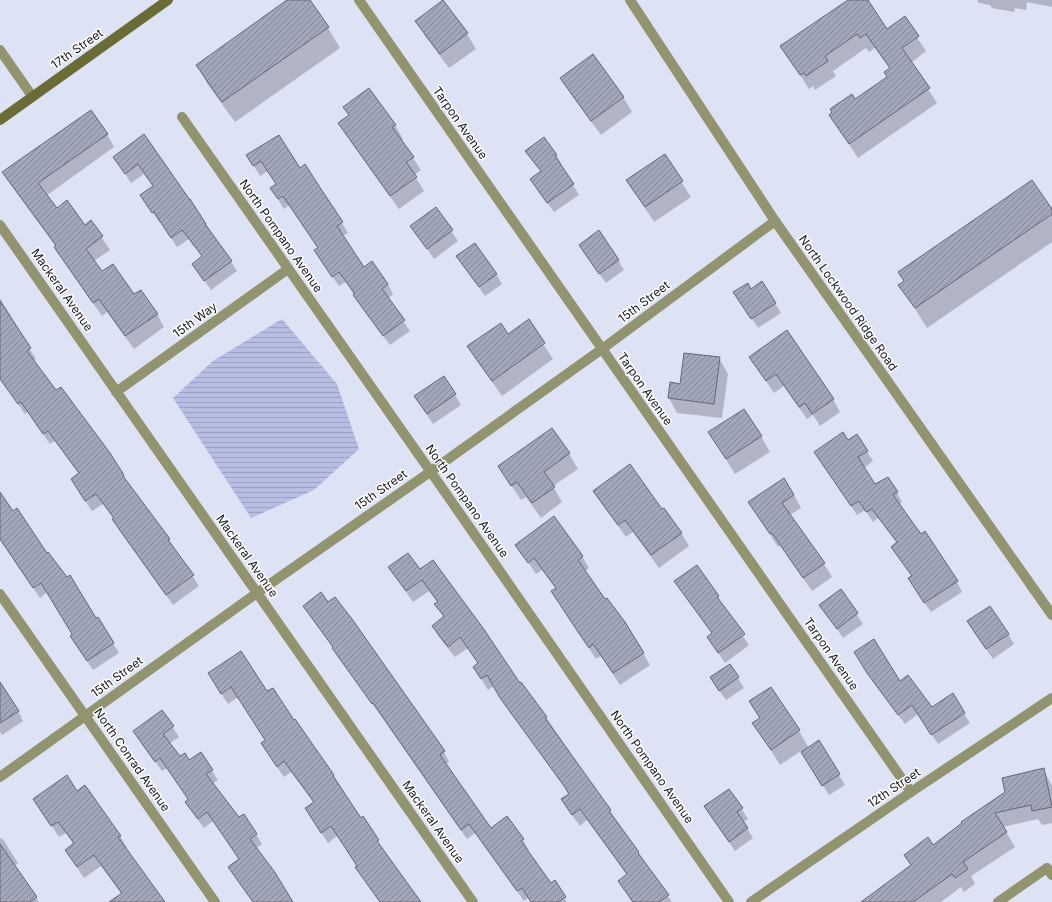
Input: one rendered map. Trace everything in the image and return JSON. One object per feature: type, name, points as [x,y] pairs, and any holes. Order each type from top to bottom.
[{"type":"main road","name":"17th Street","points":[[0,120],[168,0]]},
{"type":"street","name":"Tarpon Avenue","points":[[359,0],[911,792]]},
{"type":"street","name":"North Lockwood Ridge Road","points":[[630,0],[775,221],[1052,616]]},
{"type":"street","points":[[0,50],[32,96]]},
{"type":"street","name":"North Pompano Avenue","points":[[182,117],[729,902]]},
{"type":"street","name":"15th Street","points":[[0,777],[257,593],[602,350],[775,221]]},
{"type":"street","name":"Mackeral Avenue","points":[[0,225],[473,902]]},
{"type":"street","name":"15th Way","points":[[116,392],[288,269]]},
{"type":"street","name":"North Conrad Avenue","points":[[0,594],[215,902]]},
{"type":"street","name":"12th Street","points":[[751,902],[911,792],[1052,698]]},
{"type":"street","points":[[998,902],[1049,872]]},
{"type":"water","points":[[282,319],[337,384],[359,449],[314,490],[251,518],[173,398],[213,361]]},
{"type":"building","points":[[287,0],[310,0],[329,27],[222,102],[196,65]]},
{"type":"building","points":[[443,0],[468,33],[440,54],[415,21]]},
{"type":"building","points":[[848,0],[868,0],[887,29],[905,16],[919,36],[902,48],[930,88],[849,144],[829,115],[832,112],[830,109],[852,94],[855,99],[887,77],[884,72],[890,68],[866,34],[860,38],[857,34],[825,56],[828,61],[806,76],[804,73],[800,75],[780,46]]},
{"type":"building","points":[[593,54],[624,97],[591,121],[560,78]]},
{"type":"building","points":[[369,88],[396,125],[392,127],[414,157],[406,162],[417,177],[390,196],[338,123],[349,115],[343,107]]},
{"type":"building","points":[[91,110],[108,134],[38,183],[57,208],[67,200],[85,225],[91,220],[103,236],[86,249],[102,271],[113,264],[134,294],[141,290],[158,314],[125,336],[99,299],[93,303],[54,247],[56,245],[2,172]]},
{"type":"building","points":[[144,134],[232,261],[204,281],[192,264],[202,256],[182,230],[171,238],[154,212],[152,213],[140,195],[153,186],[138,164],[125,174],[113,157]]},
{"type":"building","points":[[279,135],[300,168],[305,164],[343,222],[337,226],[364,267],[372,261],[388,284],[382,289],[405,320],[383,336],[353,295],[355,294],[339,272],[332,277],[314,250],[318,248],[283,196],[278,199],[270,188],[276,184],[261,161],[253,166],[246,155]]},
{"type":"building","points":[[544,137],[557,155],[555,156],[574,184],[547,203],[530,179],[541,171],[525,151]]},
{"type":"building","points":[[665,154],[683,181],[645,207],[626,180]]},
{"type":"building","points":[[1032,180],[1052,209],[1052,214],[915,308],[898,285],[904,281],[898,272]]},
{"type":"building","points":[[436,207],[453,230],[427,249],[410,226]]},
{"type":"building","points":[[599,230],[619,260],[599,274],[579,245]]},
{"type":"building","points":[[475,243],[497,274],[479,287],[456,256]]},
{"type":"building","points":[[762,281],[776,303],[751,319],[733,292],[748,283],[751,289]]},
{"type":"building","points":[[0,301],[31,348],[27,351],[56,390],[61,387],[110,453],[124,475],[123,476],[170,539],[168,540],[194,575],[166,595],[96,494],[85,501],[71,479],[79,473],[48,431],[43,434],[21,402],[18,404],[0,379]]},
{"type":"building","points":[[529,319],[545,343],[492,381],[467,346],[501,323],[508,334]]},
{"type":"building","points":[[787,330],[834,399],[812,414],[805,403],[799,407],[776,374],[766,381],[749,357]]},
{"type":"building","points":[[684,353],[720,357],[714,404],[668,398],[670,382],[680,384]]},
{"type":"building","points":[[444,376],[456,394],[427,414],[414,396]]},
{"type":"building","points":[[744,409],[762,436],[726,459],[708,432]]},
{"type":"building","points":[[552,428],[570,453],[544,472],[555,487],[532,503],[517,482],[511,486],[498,466]]},
{"type":"building","points":[[843,432],[848,440],[857,434],[868,451],[858,457],[875,484],[888,477],[898,492],[893,495],[921,534],[925,531],[958,581],[924,603],[908,578],[912,576],[891,547],[897,542],[872,509],[866,512],[859,501],[851,506],[814,452]]},
{"type":"building","points":[[630,464],[662,509],[664,508],[682,533],[651,555],[625,520],[618,525],[593,491]]},
{"type":"building","points":[[784,478],[794,495],[782,503],[825,563],[803,578],[772,533],[770,534],[748,502]]},
{"type":"building","points":[[0,492],[13,511],[17,508],[47,553],[48,552],[67,577],[70,575],[96,618],[98,617],[114,643],[87,661],[70,636],[72,634],[41,583],[33,588],[0,539]]},
{"type":"building","points":[[554,516],[583,556],[578,560],[605,599],[607,598],[625,622],[644,653],[613,673],[593,644],[589,648],[578,632],[551,591],[556,588],[534,558],[528,563],[515,545]]},
{"type":"building","points":[[408,553],[420,569],[433,560],[483,628],[520,683],[521,682],[547,717],[545,718],[611,810],[609,811],[639,852],[638,853],[669,895],[659,902],[633,902],[618,881],[627,874],[580,809],[572,815],[561,799],[569,794],[564,786],[500,698],[487,675],[481,679],[473,667],[478,663],[460,637],[448,647],[432,626],[444,616],[434,604],[438,602],[422,580],[406,591],[388,567]]},
{"type":"building","points":[[697,565],[719,596],[717,597],[745,634],[718,653],[707,637],[712,633],[674,581]]},
{"type":"building","points":[[841,589],[858,613],[837,629],[819,605]]},
{"type":"building","points":[[321,592],[328,602],[335,597],[352,619],[445,751],[440,755],[491,828],[507,816],[524,839],[521,841],[551,883],[555,880],[566,897],[558,902],[531,902],[522,888],[517,891],[469,824],[461,830],[373,703],[372,704],[303,606]]},
{"type":"building","points":[[990,606],[1009,634],[986,649],[967,621]]},
{"type":"building","points":[[874,639],[900,681],[908,675],[932,707],[953,693],[965,713],[931,735],[912,705],[898,715],[867,673],[854,652]]},
{"type":"building","points":[[241,651],[267,691],[273,688],[334,775],[333,776],[361,818],[363,816],[379,840],[377,841],[421,902],[380,902],[355,867],[357,866],[331,826],[321,833],[305,808],[314,802],[284,761],[277,767],[261,743],[265,740],[231,687],[221,694],[208,673]]},
{"type":"building","points":[[730,664],[739,677],[719,691],[710,677]]},
{"type":"building","points":[[0,682],[19,711],[0,723]]},
{"type":"building","points":[[771,687],[800,730],[771,750],[752,723],[760,718],[749,701]]},
{"type":"building","points":[[162,710],[174,726],[163,734],[180,756],[185,753],[189,760],[201,752],[213,770],[206,774],[239,817],[244,814],[257,834],[250,839],[274,871],[293,902],[253,902],[228,867],[239,859],[207,812],[198,819],[185,802],[188,799],[160,758],[155,762],[133,731]]},
{"type":"building","points":[[819,740],[840,774],[822,786],[801,752]]},
{"type":"building","points":[[1044,768],[1052,807],[1032,811],[1031,805],[995,813],[1007,832],[963,862],[968,869],[955,878],[952,874],[913,902],[861,902],[911,865],[904,855],[928,837],[933,845],[962,823],[961,822],[1005,792],[1002,778]]},
{"type":"building","points":[[67,775],[77,791],[85,785],[121,836],[118,837],[165,902],[109,902],[122,893],[94,855],[77,867],[65,850],[74,843],[58,822],[51,826],[33,799]]},
{"type":"building","points":[[729,789],[743,808],[737,812],[748,828],[729,842],[704,806]]},
{"type":"building","points":[[0,844],[37,897],[30,902],[0,902]]}]
